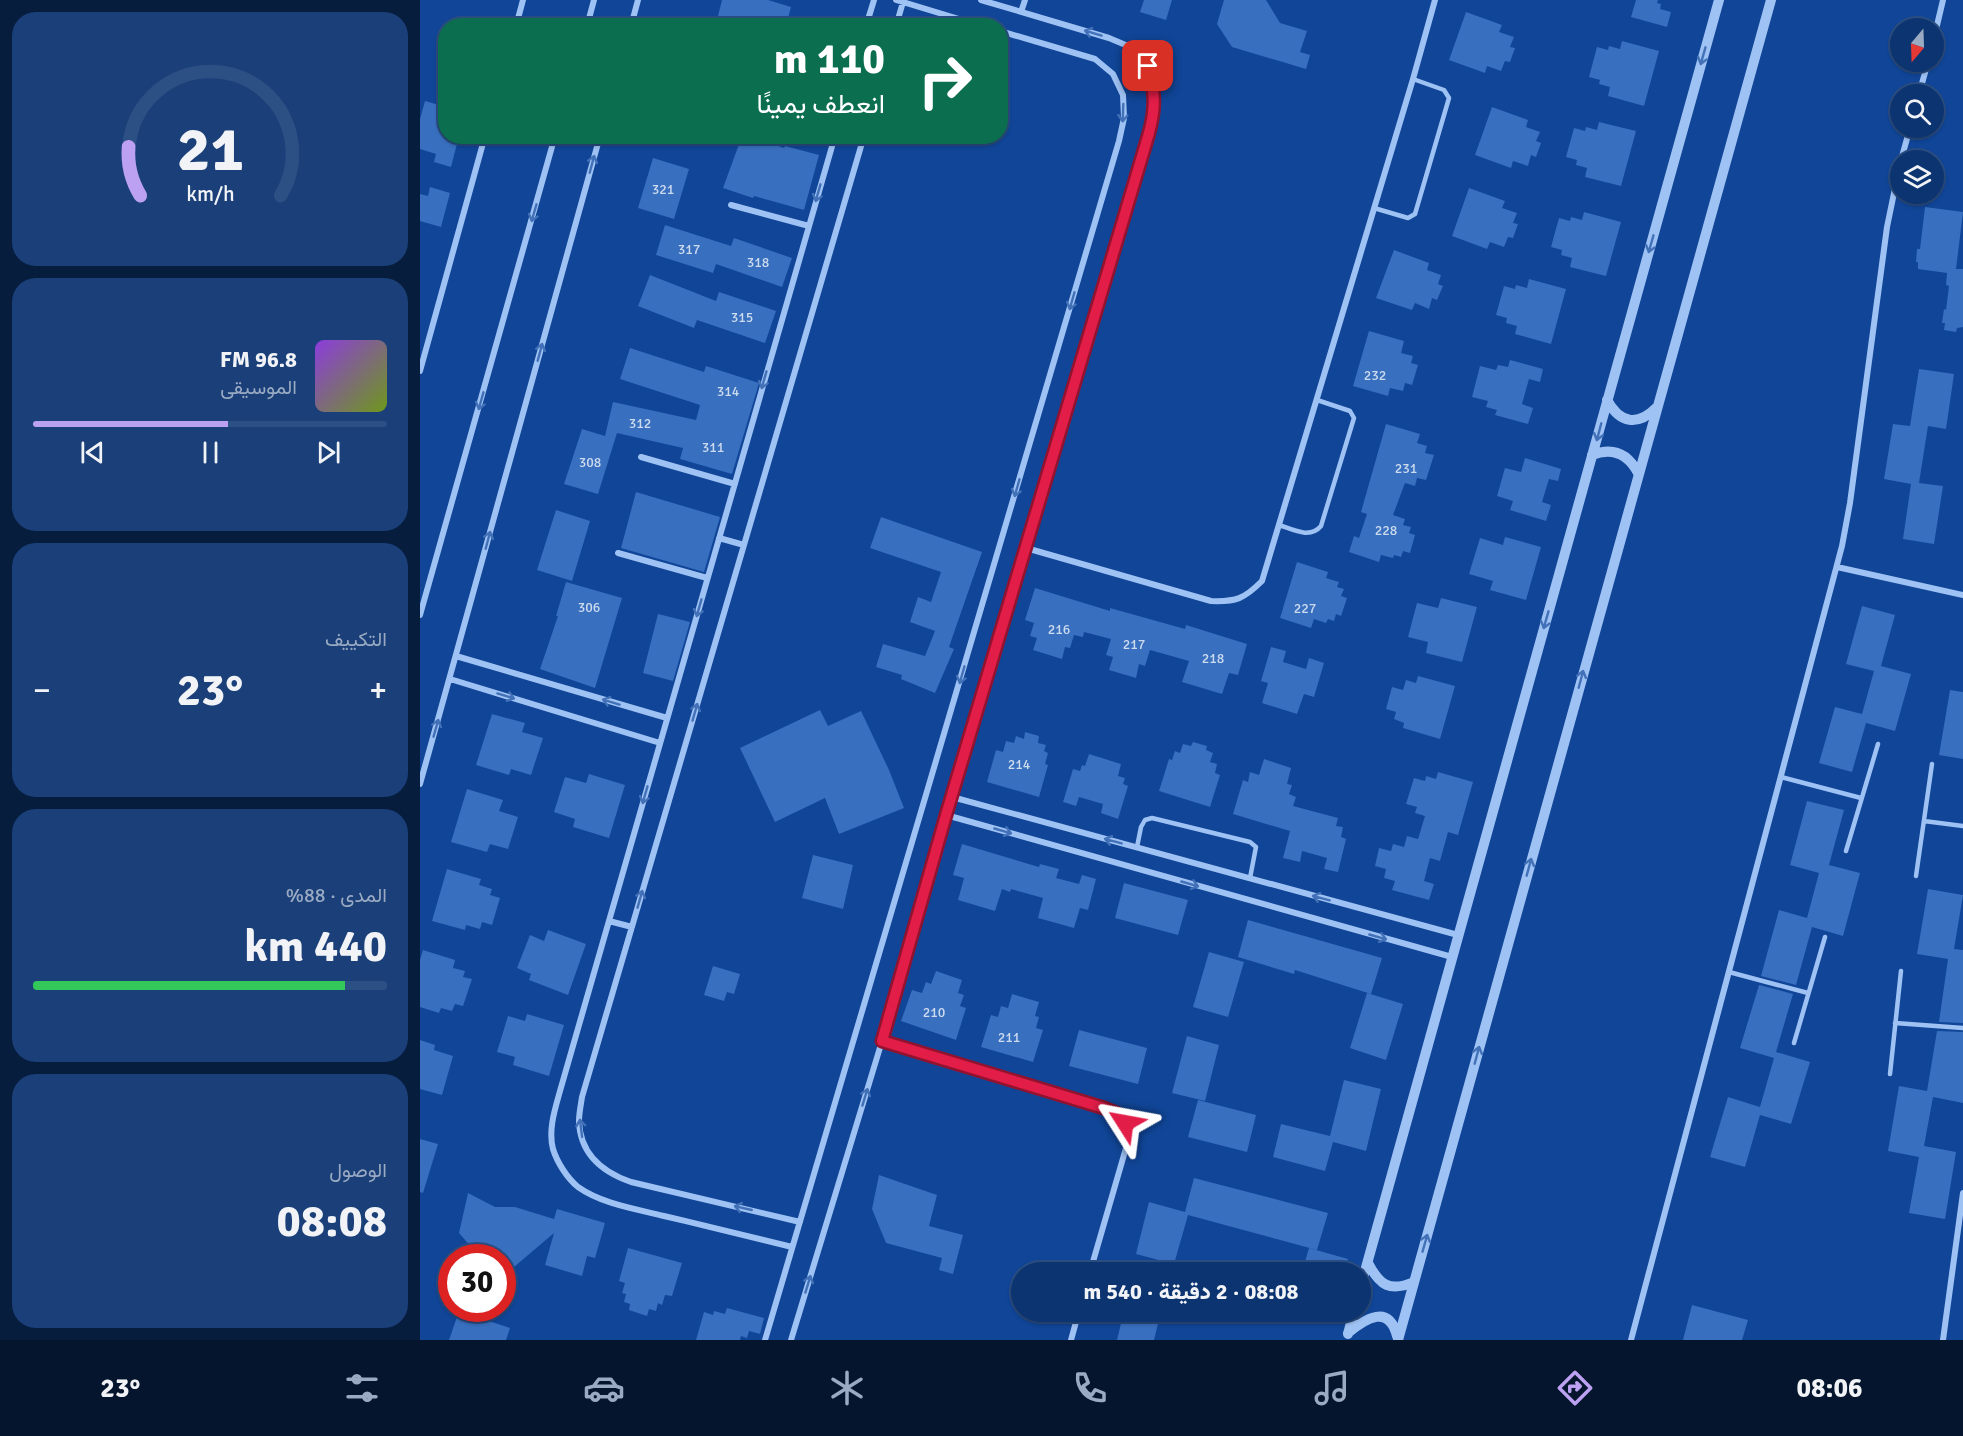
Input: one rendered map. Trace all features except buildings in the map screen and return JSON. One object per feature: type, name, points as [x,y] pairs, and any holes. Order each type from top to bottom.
[{"type":"street","points":[[518,18],[523,0]]},
{"type":"street","points":[[589,18],[594,0]]},
{"type":"street","points":[[632,18],[638,0]]},
{"type":"street","points":[[868,18],[874,0]]},
{"type":"street","points":[[896,0],[956,18]]},
{"type":"street","points":[[791,1340],[882,1041],[946,815],[1155,111],[1154,88],[1148,66],[1135,50],[1109,38],[981,0]]},
{"type":"street","points":[[1021,12],[1025,0]]},
{"type":"street","points":[[1026,548],[1211,601],[1230,602],[1248,595],[1262,581],[1435,0]]},
{"type":"street","points":[[1368,1262],[1719,0]]},
{"type":"street","points":[[1398,1340],[1771,0]]},
{"type":"street","points":[[1939,18],[1943,0]]},
{"type":"street","points":[[898,18],[903,2]]},
{"type":"street","points":[[765,1340],[1124,118],[1123,95],[1113,74],[1095,59],[1008,33]]},
{"type":"street","points":[[420,371],[483,144]]},
{"type":"street","points":[[420,615],[553,144]]},
{"type":"street","points":[[420,784],[598,144]]},
{"type":"street","points":[[792,1247],[597,1197],[577,1186],[561,1167],[553,1147],[553,1119],[833,144]]},
{"type":"street","points":[[800,1222],[631,1182],[611,1175],[594,1161],[583,1142],[579,1121],[582,1097],[862,144]]},
{"type":"street","points":[[1631,1340],[1847,525],[1892,204]]},
{"type":"street","points":[[731,205],[809,226]]},
{"type":"street","points":[[1607,400],[1613,412],[1623,419],[1636,420],[1648,417],[1656,408]]},
{"type":"street","points":[[1592,455],[1603,451],[1614,451],[1625,455],[1633,463],[1638,473]]},
{"type":"street","points":[[641,457],[735,484]]},
{"type":"street","points":[[719,538],[744,545]]},
{"type":"street","points":[[618,553],[707,578]]},
{"type":"street","points":[[1837,567],[1963,596]]},
{"type":"street","points":[[456,656],[667,718]]},
{"type":"street","points":[[450,679],[660,743]]},
{"type":"street","points":[[952,797],[1458,935]]},
{"type":"street","points":[[946,815],[1452,957]]},
{"type":"street","points":[[609,921],[632,927]]},
{"type":"street","points":[[882,1041],[1116,1113],[1125,1123],[1126,1148],[1093,1262]]},
{"type":"street","points":[[1943,1340],[1963,1193]]},
{"type":"street","points":[[1371,1269],[1390,1287],[1401,1287],[1414,1282]]},
{"type":"street","points":[[1347,1337],[1362,1321],[1371,1317],[1380,1317],[1389,1319],[1394,1324],[1398,1340]]},
{"type":"street","points":[[1071,1340],[1076,1322]]},
{"type":"street","points":[[1347,1337],[1351,1322]]},
{"type":"lane","points":[[1374,208],[1408,218],[1415,214],[1449,98],[1444,90],[1413,79]]},
{"type":"lane","points":[[1279,525],[1308,534],[1316,532],[1322,526],[1354,418],[1350,411],[1317,400]]},
{"type":"lane","points":[[1846,851],[1878,744]]},
{"type":"lane","points":[[1916,876],[1932,764]]},
{"type":"lane","points":[[1781,777],[1861,798]]},
{"type":"lane","points":[[1137,848],[1141,827],[1145,820],[1152,818],[1250,842],[1256,847],[1251,878]]},
{"type":"lane","points":[[1924,821],[1963,826]]},
{"type":"lane","points":[[1794,1042],[1825,937]]},
{"type":"lane","points":[[1890,1074],[1901,971]]},
{"type":"lane","points":[[1729,972],[1808,993]]},
{"type":"lane","points":[[1895,1023],[1963,1028]]},
{"type":"route","points":[[1125,1123],[1116,1113],[1104,1108],[882,1041],[946,815],[1149,133],[1155,111],[1154,88],[1148,66]]}]
